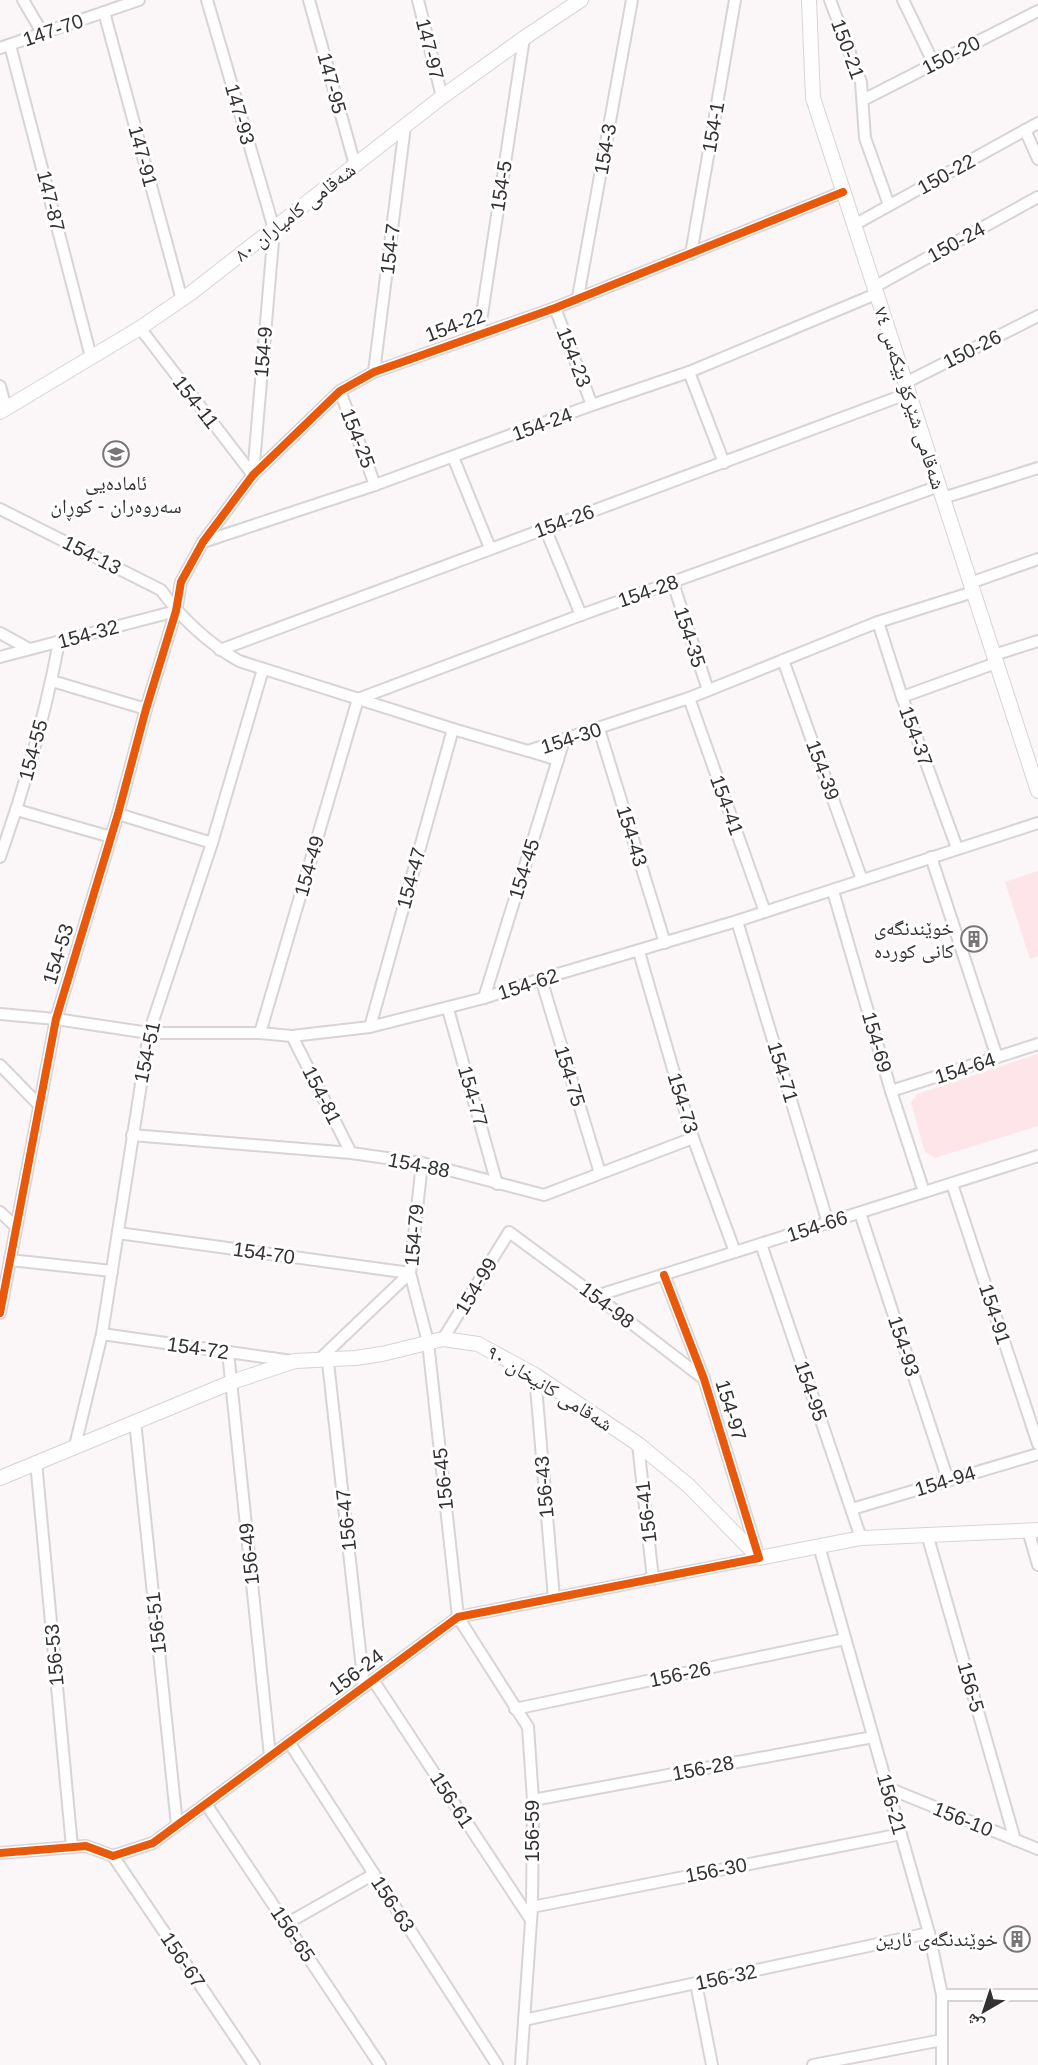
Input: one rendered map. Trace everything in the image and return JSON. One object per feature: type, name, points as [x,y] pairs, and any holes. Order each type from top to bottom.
[{"type":"street","points":[[23,0],[43,34]]},
{"type":"street","name":"147-70","points":[[5,46],[139,0]]},
{"type":"street","name":"147-93","points":[[207,0],[274,229]]},
{"type":"street","name":"147-95","points":[[309,0],[355,165]]},
{"type":"street","name":"147-97","points":[[418,0],[442,97]]},
{"type":"street","name":"شەقامی کامیاران ٨٠","points":[[3,411],[182,300],[442,97],[581,0]]},
{"type":"street","name":"154-3","points":[[578,297],[632,0]]},
{"type":"street","name":"154-1","points":[[691,254],[735,0]]},
{"type":"street","name":"شەقامی شێرکۆ بێکەس ٧٤","points":[[809,0],[813,98],[1038,791]]},
{"type":"street","name":"150-21","points":[[830,0],[861,82],[866,138],[889,206]]},
{"type":"street","points":[[907,1],[934,64]]},
{"type":"street","name":"150-20","points":[[863,100],[1038,11]]},
{"type":"street","name":"147-91","points":[[104,12],[182,300]]},
{"type":"street","name":"154-5","points":[[479,334],[524,38]]},
{"type":"street","name":"147-87","points":[[5,46],[91,357]]},
{"type":"street","name":"150-22","points":[[854,225],[1038,123]]},
{"type":"street","name":"154-7","points":[[374,372],[405,126]]},
{"type":"street","points":[[1025,130],[1038,159]]},
{"type":"street","name":"154-22","points":[[176,611],[181,582],[203,542],[253,475],[340,391],[374,372],[555,308],[843,192]]},
{"type":"street","name":"150-24","points":[[875,290],[1037,200]]},
{"type":"street","name":"154-9","points":[[253,475],[274,229]]},
{"type":"street","name":"154-24","points":[[203,542],[375,485],[688,372],[875,290]]},
{"type":"street","name":"154-23","points":[[555,308],[592,405]]},
{"type":"street","name":"150-26","points":[[907,388],[1038,316]]},
{"type":"street","name":"154-11","points":[[140,328],[253,475]]},
{"type":"street","points":[[688,372],[724,463]]},
{"type":"street","points":[[0,386],[3,411]]},
{"type":"street","name":"154-26","points":[[220,650],[724,463],[907,388]]},
{"type":"street","name":"154-25","points":[[340,391],[375,485]]},
{"type":"street","points":[[453,457],[490,548]]},
{"type":"street","name":"154-28","points":[[358,699],[673,583],[941,492],[1038,468]]},
{"type":"street","name":"154-13","points":[[0,509],[161,590],[176,611]]},
{"type":"street","points":[[545,528],[582,615]]},
{"type":"street","name":"154-30","points":[[176,611],[220,650],[239,660],[528,751],[688,698],[1038,559]]},
{"type":"street","name":"154-35","points":[[673,583],[708,690]]},
{"type":"street","name":"154-32","points":[[0,657],[176,611]]},
{"type":"street","name":"154-53","points":[[0,1313],[56,1019],[176,611]]},
{"type":"street","name":"154-37","points":[[878,622],[902,698],[957,848]]},
{"type":"street","points":[[0,633],[29,649]]},
{"type":"street","points":[[902,698],[1038,641]]},
{"type":"street","name":"154-55","points":[[0,857],[17,810],[52,681],[59,642]]},
{"type":"street","name":"154-39","points":[[783,660],[862,880]]},
{"type":"street","name":"154-51","points":[[75,1446],[102,1334],[149,1033],[212,843],[263,669]]},
{"type":"street","points":[[52,681],[146,709]]},
{"type":"street","name":"154-41","points":[[688,698],[765,912]]},
{"type":"street","name":"154-49","points":[[260,1034],[358,699]]},
{"type":"street","name":"154-47","points":[[370,1028],[453,729]]},
{"type":"street","name":"154-43","points":[[599,729],[665,943]]},
{"type":"street","name":"154-45","points":[[484,998],[564,740]]},
{"type":"street","points":[[528,751],[558,760]]},
{"type":"street","points":[[17,810],[111,837]]},
{"type":"street","points":[[118,814],[212,843]]},
{"type":"street","name":"154-62","points":[[0,1014],[56,1019],[149,1033],[292,1036],[370,1028],[448,1009],[639,952],[1038,823]]},
{"type":"street","points":[[931,857],[997,1057]]},
{"type":"street","name":"154-69","points":[[833,891],[891,1091],[924,1192]]},
{"type":"street","name":"154-71","points":[[737,921],[828,1223]]},
{"type":"street","name":"154-73","points":[[639,952],[693,1138],[735,1252]]},
{"type":"street","name":"154-75","points":[[541,980],[600,1173]]},
{"type":"street","name":"154-77","points":[[448,1009],[497,1184]]},
{"type":"street","name":"154-81","points":[[292,1036],[351,1153]]},
{"type":"street","name":"154-64","points":[[891,1091],[1038,1044]]},
{"type":"street","points":[[0,1065],[39,1105]]},
{"type":"street","name":"154-88","points":[[132,1135],[351,1153],[422,1163],[544,1195],[693,1138]]},
{"type":"street","name":"154-66","points":[[596,1296],[1038,1156]]},
{"type":"street","name":"154-79","points":[[422,1163],[410,1273],[428,1342]]},
{"type":"street","name":"154-91","points":[[952,1184],[1038,1444]]},
{"type":"street","points":[[0,1212],[16,1227]]},
{"type":"street","name":"154-93","points":[[860,1213],[948,1480]]},
{"type":"street","name":"154-98","points":[[509,1232],[704,1379]]},
{"type":"street","name":"154-99","points":[[443,1339],[509,1232]]},
{"type":"street","name":"154-70","points":[[118,1233],[410,1273]]},
{"type":"street","name":"154-95","points":[[761,1244],[861,1538]]},
{"type":"street","points":[[10,1260],[112,1271]]},
{"type":"street","points":[[325,1358],[410,1273]]},
{"type":"street","name":"154-97","points":[[664,1275],[704,1379],[759,1558]]},
{"type":"street","name":"154-72","points":[[102,1334],[295,1361]]},
{"type":"street","name":"شەقامی کانیخان ٩٠","points":[[0,1478],[232,1382],[295,1361],[382,1354],[443,1339],[478,1344],[535,1375],[638,1444],[689,1486],[759,1558]]},
{"type":"street","name":"156-45","points":[[428,1342],[458,1617]]},
{"type":"street","name":"156-49","points":[[228,1352],[270,1756]]},
{"type":"street","name":"156-47","points":[[325,1358],[368,1684]]},
{"type":"street","name":"156-43","points":[[535,1375],[554,1598]]},
{"type":"street","name":"156-51","points":[[135,1421],[177,1825]]},
{"type":"street","name":"156-41","points":[[638,1444],[653,1579]]},
{"type":"street","name":"154-94","points":[[852,1509],[1038,1454]]},
{"type":"street","name":"156-53","points":[[36,1462],[72,1847]]},
{"type":"street","points":[[759,1558],[861,1538],[1033,1530],[1038,1565]]},
{"type":"street","name":"156-5","points":[[927,1534],[1015,1840]]},
{"type":"street","name":"156-21","points":[[819,1546],[929,1933],[942,1995],[942,2065]]},
{"type":"street","name":"156-24","points":[[113,1856],[153,1843],[458,1617],[759,1558]]},
{"type":"street","name":"156-59","points":[[458,1617],[528,1727],[533,1800],[532,1907],[521,2065]]},
{"type":"street","name":"156-26","points":[[515,1709],[845,1639]]},
{"type":"street","name":"156-61","points":[[368,1684],[531,1920]]},
{"type":"street","name":"156-28","points":[[533,1800],[873,1737]]},
{"type":"street","name":"156-63","points":[[289,1742],[497,2065]]},
{"type":"street","name":"156-10","points":[[888,1788],[1038,1850]]},
{"type":"street","name":"156-65","points":[[206,1804],[380,2065]]},
{"type":"street","name":"156-30","points":[[532,1907],[901,1834]]},
{"type":"street","points":[[0,1853],[86,1846],[113,1856]]},
{"type":"street","name":"156-67","points":[[113,1856],[254,2065]]},
{"type":"street","points":[[286,1924],[374,1874]]},
{"type":"street","name":"156-32","points":[[524,2020],[929,1933]]},
{"type":"street","points":[[696,1983],[712,2065]]},
{"type":"street","points":[[942,1995],[1038,1995]]},
{"type":"street","points":[[813,2065],[942,2040]]},
{"type":"shaded area","points":[[1038,871],[1038,956],[1030,959],[1005,882]]},
{"type":"shaded area","points":[[1038,1054],[1038,1126],[935,1158],[925,1152],[911,1103],[917,1094]]},
{"type":"cycle path","points":[[0,1313],[56,1019],[118,814],[146,709],[176,611],[181,582],[203,542],[253,475],[340,391],[374,372],[555,308],[843,192]]},
{"type":"cycle path","points":[[0,1853],[86,1846],[113,1856],[153,1843],[458,1617],[759,1558],[704,1379],[664,1275]]},
{"type":"place","name":"ئامادەیی سەروەران - کوڕان","points":[[116,454]]},
{"type":"place","name":"خوێندنگەی کانی کوردە","points":[[974,939]]},
{"type":"place","name":"خوێندنگەی ئارین","points":[[1017,1939]]}]
